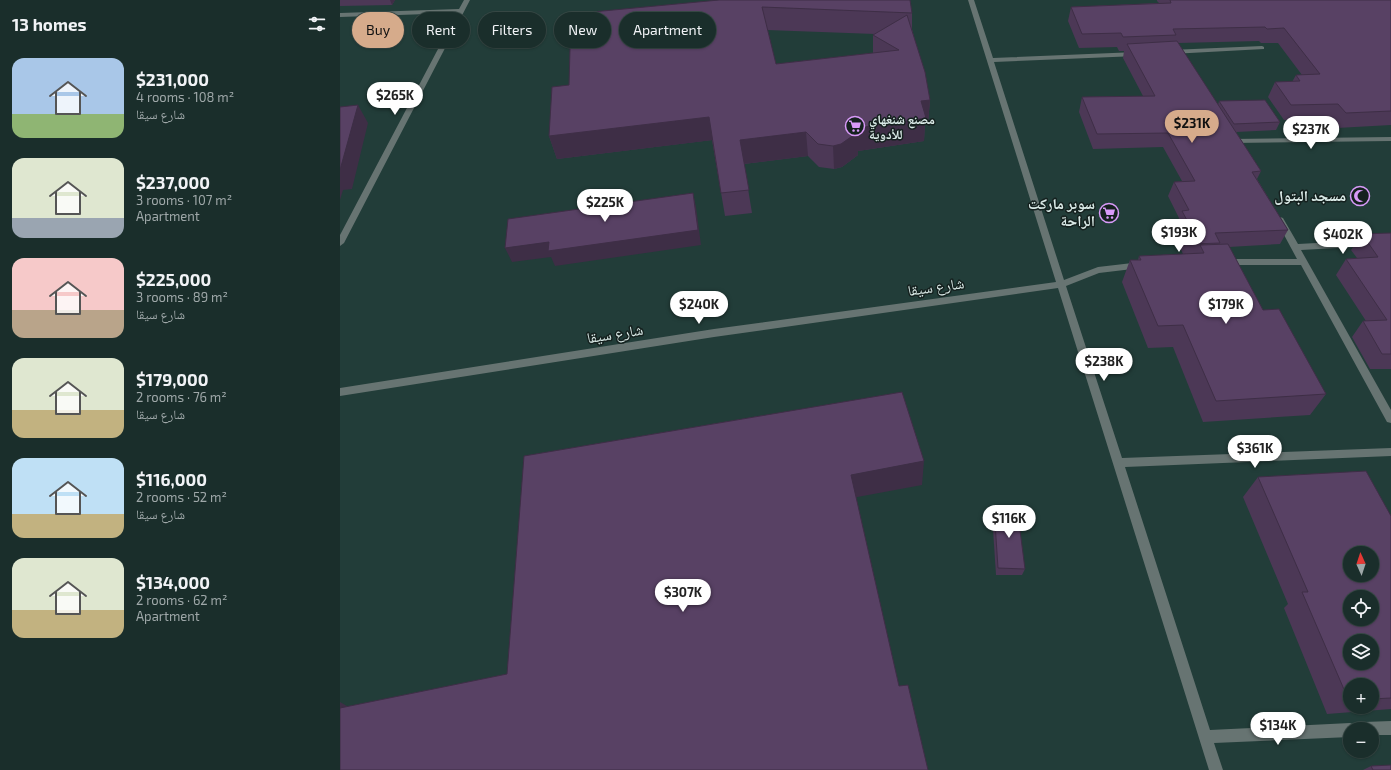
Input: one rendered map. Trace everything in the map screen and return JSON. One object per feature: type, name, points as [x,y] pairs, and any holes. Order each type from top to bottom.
[{"type":"street","points":[[340,243],[467,0]]},
{"type":"street","points":[[972,0],[1216,770]]},
{"type":"street","points":[[340,15],[460,11]]},
{"type":"street","points":[[1160,53],[1177,55],[1262,48]]},
{"type":"street","points":[[991,60],[1144,53]]},
{"type":"street","points":[[1239,153],[1229,137],[1391,139]]},
{"type":"street","points":[[1277,215],[1391,419]]},
{"type":"street","points":[[1295,247],[1391,242]]},
{"type":"street","points":[[1214,262],[1303,262]]},
{"type":"street","name":"شارع سيقا","points":[[340,392],[714,333],[1062,284],[1098,270],[1124,266],[1147,265]]},
{"type":"street","points":[[1118,463],[1391,452]]},
{"type":"street","points":[[1379,728],[1391,728]]},
{"type":"street","points":[[1205,737],[1343,730]]},
{"type":"building","points":[[719,0],[910,0],[912,13],[762,7],[776,64],[899,50],[873,35],[907,15],[925,72],[930,100],[921,101],[926,118],[857,128],[858,132],[841,144],[833,146],[818,144],[806,132],[740,140],[749,190],[721,193],[709,117],[549,136],[552,87],[569,85],[570,48],[611,48],[611,12],[592,12]]},
{"type":"building","points":[[1170,0],[1391,0],[1391,111],[1346,113],[1338,104],[1291,105],[1275,82],[1300,81],[1296,75],[1320,74],[1284,28],[1173,29],[1176,35],[1123,37],[1121,33],[1082,34],[1071,7],[1171,3]]},
{"type":"building","points":[[1177,41],[1261,171],[1252,172],[1288,230],[1215,233],[1220,243],[1192,244],[1182,224],[1189,224],[1182,211],[1189,210],[1174,182],[1195,181],[1168,133],[1097,134],[1082,97],[1155,96],[1127,44]]},
{"type":"building","points":[[1265,100],[1280,122],[1234,124],[1219,101]]},
{"type":"building","points":[[358,105],[340,170],[340,107]]},
{"type":"building","points":[[693,193],[698,230],[548,251],[549,242],[505,248],[508,219]]},
{"type":"building","points":[[1391,233],[1391,354],[1382,354],[1363,321],[1387,320],[1346,259],[1378,257],[1362,234]]},
{"type":"building","points":[[1228,244],[1263,310],[1279,309],[1326,394],[1216,401],[1183,325],[1158,326],[1130,260],[1141,260],[1139,256],[1204,253],[1200,245]]},
{"type":"building","points":[[902,392],[924,461],[851,475],[899,686],[908,685],[928,770],[340,770],[340,708],[507,674],[524,456]]},
{"type":"building","points":[[1366,471],[1391,516],[1391,698],[1379,699],[1379,678],[1343,678],[1343,687],[1302,592],[1308,592],[1258,477]]},
{"type":"building","points":[[994,507],[1017,507],[1025,569],[998,568]]},
{"type":"building","points":[[1391,765],[1391,770],[1373,770],[1371,766]]},
{"type":"place","name":"مصنع شنغهاي للأدوية","points":[[855,126]]},
{"type":"place","name":"مسجد البتول","points":[[1360,196]]},
{"type":"place","name":"سوبر ماركت الراحة","points":[[1109,213]]}]
